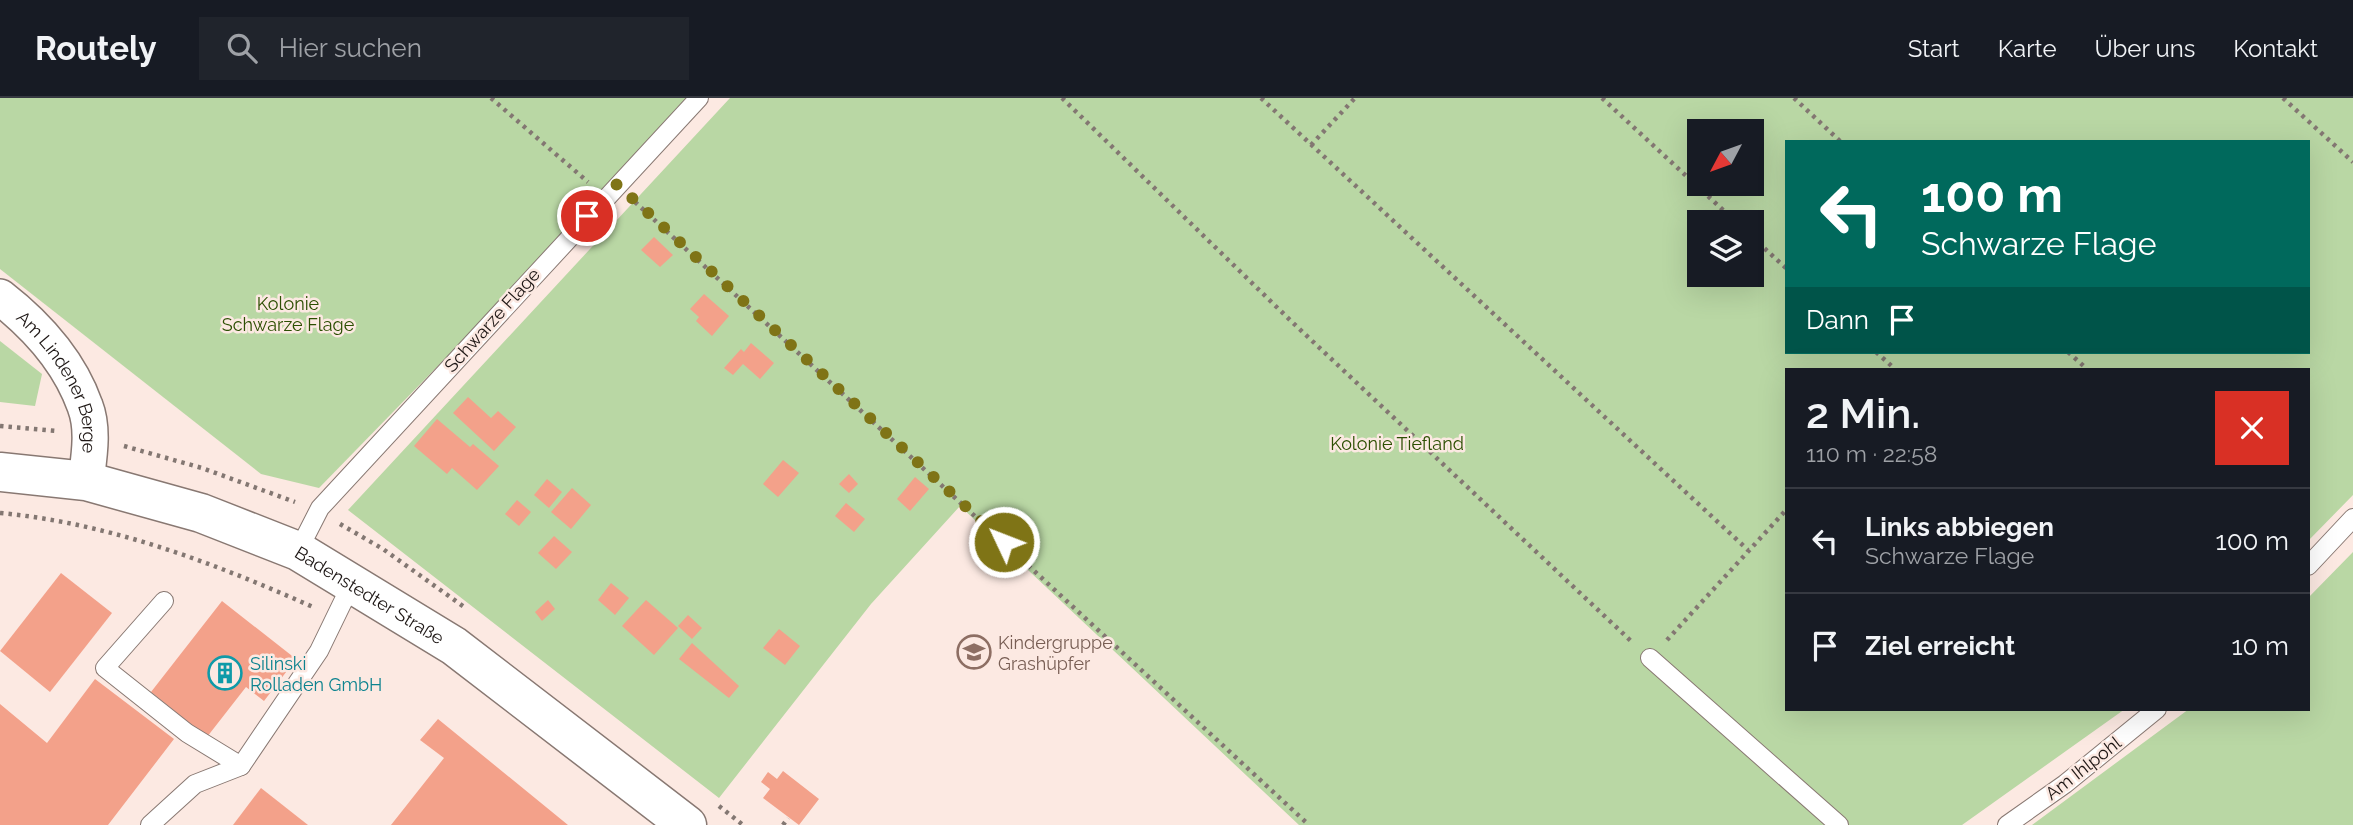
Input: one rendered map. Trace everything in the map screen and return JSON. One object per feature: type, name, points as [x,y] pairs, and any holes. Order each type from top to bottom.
[{"type":"street","name":"Am Lindener Berge","points":[[0,297],[59,353],[86,407],[90,441],[86,481]]},
{"type":"street","name":"Badenstedter Straße","points":[[0,472],[86,481],[201,513],[298,551],[454,646],[687,825]]},
{"type":"lane","name":"Schwarze Flage","points":[[298,551],[320,508],[611,190],[699,98]]},
{"type":"lane","points":[[2310,564],[2353,518]]},
{"type":"lane","points":[[150,825],[195,784],[241,766],[319,651],[352,583]]},
{"type":"lane","points":[[164,601],[105,668],[187,733],[241,766]]},
{"type":"lane","points":[[1650,658],[1839,825]]},
{"type":"lane","name":"Am Ihlpohl","points":[[2007,825],[2065,784],[2155,711]]},
{"type":"path","points":[[491,98],[611,190],[1309,825]]},
{"type":"path","points":[[1062,98],[1291,321],[1650,658],[1785,511]]},
{"type":"path","points":[[1261,98],[1748,550]]},
{"type":"path","points":[[1311,145],[1354,98]]},
{"type":"path","points":[[1602,98],[1723,210]]},
{"type":"path","points":[[1794,98],[1839,140]]},
{"type":"path","points":[[2283,98],[2353,162]]},
{"type":"path","points":[[1764,248],[1785,267]]},
{"type":"path","points":[[1878,354],[1894,368]]},
{"type":"path","points":[[2070,354],[2086,368]]},
{"type":"path","points":[[783,825],[788,818]]},
{"type":"green space","name":"Kolonie Schwarze Flage","points":[[0,98],[699,98],[319,488],[261,474],[0,269]]},
{"type":"green space","name":"Kolonie Tiefland","points":[[730,98],[2353,98],[2353,495],[2310,539],[2310,368],[1785,368],[1785,711],[2122,711],[1962,825],[1299,825],[960,506],[871,604],[719,798],[348,510]]},
{"type":"green space","points":[[0,341],[42,374],[35,406],[0,402]]},
{"type":"green space","points":[[2353,552],[2353,825],[2032,825],[2186,711],[2310,711],[2310,596]]},
{"type":"building","points":[[654,237],[673,255],[660,267],[641,250]]},
{"type":"building","points":[[704,294],[729,316],[712,336],[696,321],[699,317],[690,309]]},
{"type":"building","points":[[751,343],[774,363],[760,379],[743,364],[733,375],[724,368],[741,349],[744,352]]},
{"type":"building","points":[[468,397],[491,418],[498,411],[516,427],[494,451],[453,413]]},
{"type":"building","points":[[437,419],[470,447],[473,444],[499,466],[477,490],[452,468],[447,474],[414,446]]},
{"type":"building","points":[[783,460],[799,473],[778,497],[763,484]]},
{"type":"building","points":[[849,474],[858,484],[849,493],[839,484]]},
{"type":"building","points":[[915,477],[929,489],[910,511],[897,499]]},
{"type":"building","points":[[547,479],[562,492],[549,508],[534,495]]},
{"type":"building","points":[[572,488],[591,505],[571,529],[551,512]]},
{"type":"building","points":[[517,500],[531,512],[519,526],[505,514]]},
{"type":"building","points":[[846,503],[865,519],[854,532],[835,516]]},
{"type":"building","points":[[554,536],[572,552],[556,569],[538,553]]},
{"type":"building","points":[[61,573],[112,613],[50,692],[0,651]]},
{"type":"building","points":[[611,583],[629,598],[615,615],[598,600]]},
{"type":"building","points":[[548,600],[555,609],[542,621],[535,612]]},
{"type":"building","points":[[646,600],[678,628],[654,655],[622,626]]},
{"type":"building","name":"Silinski Rolladen GmbH","points":[[222,601],[296,659],[264,701],[246,687],[207,737],[151,692]]},
{"type":"building","points":[[688,615],[702,628],[692,639],[678,626]]},
{"type":"building","points":[[779,629],[800,646],[785,665],[763,648]]},
{"type":"building","points":[[692,643],[739,686],[729,698],[679,659]]},
{"type":"building","points":[[95,679],[174,739],[108,825],[0,825],[0,704],[47,743]]},
{"type":"building","points":[[438,719],[568,825],[391,825],[444,758],[420,740]]},
{"type":"building","points":[[783,771],[819,799],[799,825],[763,798],[770,789],[761,782],[768,772],[777,779]]},
{"type":"building","points":[[261,788],[308,825],[233,825]]},
{"type":"place","name":"Kindergruppe Grashüpfer","points":[[974,652]]},
{"type":"place","name":"Silinski Rolladen GmbH","points":[[225,673]]},
{"type":"route","points":[[587,216],[617,184],[1004,542]]}]
